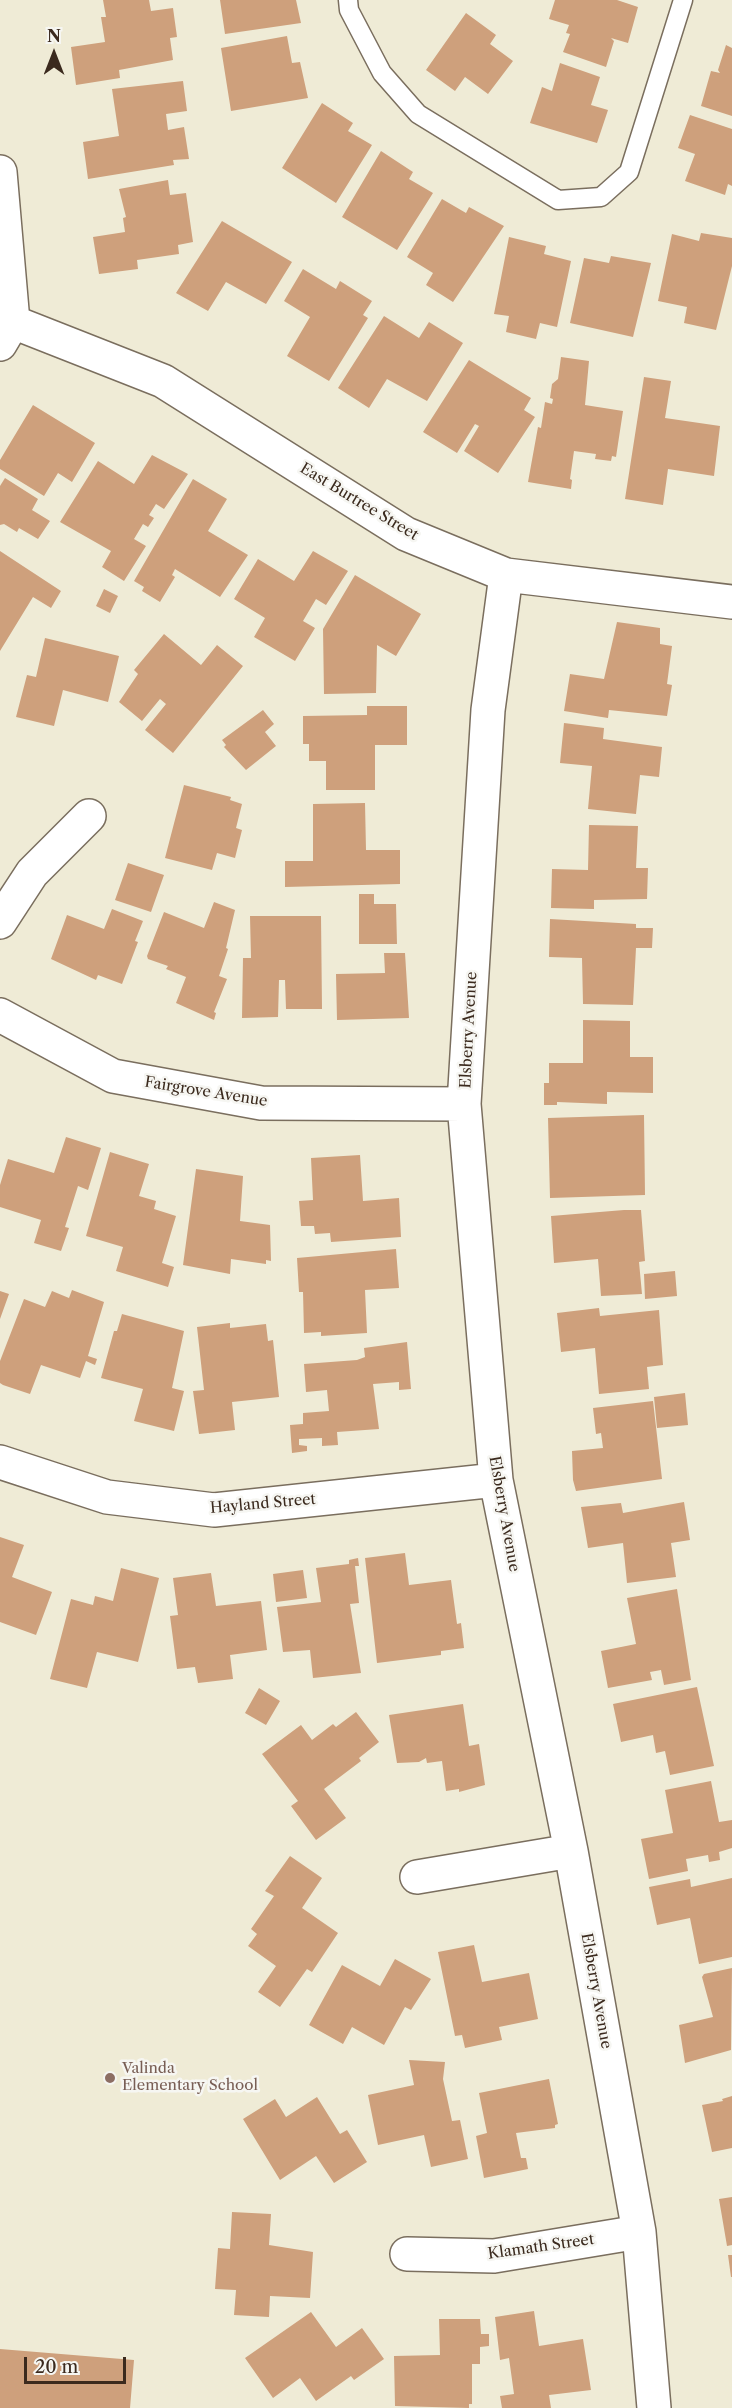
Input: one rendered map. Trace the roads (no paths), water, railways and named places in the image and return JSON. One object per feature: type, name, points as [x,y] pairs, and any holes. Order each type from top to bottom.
[{"type":"street","points":[[0,172],[7,333]]},
{"type":"street","name":"East Burtree Street","points":[[7,333],[163,381],[406,534],[506,574],[732,602]]},
{"type":"street","name":"Elsberry Avenue","points":[[506,574],[488,710],[464,1104],[496,1480],[570,1851],[639,2232],[654,2408]]},
{"type":"street","points":[[0,922],[32,873],[89,816]]},
{"type":"street","name":"Fairgrove Avenue","points":[[0,1015],[113,1076],[261,1103],[464,1104]]},
{"type":"street","name":"Hayland Street","points":[[0,1462],[107,1497],[214,1510],[496,1480]]},
{"type":"street","points":[[417,1877],[570,1851]]},
{"type":"street","name":"Klamath Street","points":[[407,2254],[494,2256],[639,2232]]},
{"type":"lane","points":[[348,0],[349,10],[382,73],[418,114],[558,200],[601,197],[629,172],[683,0]]},
{"type":"place","name":"Valinda Elementary School","points":[[110,2078]]}]
